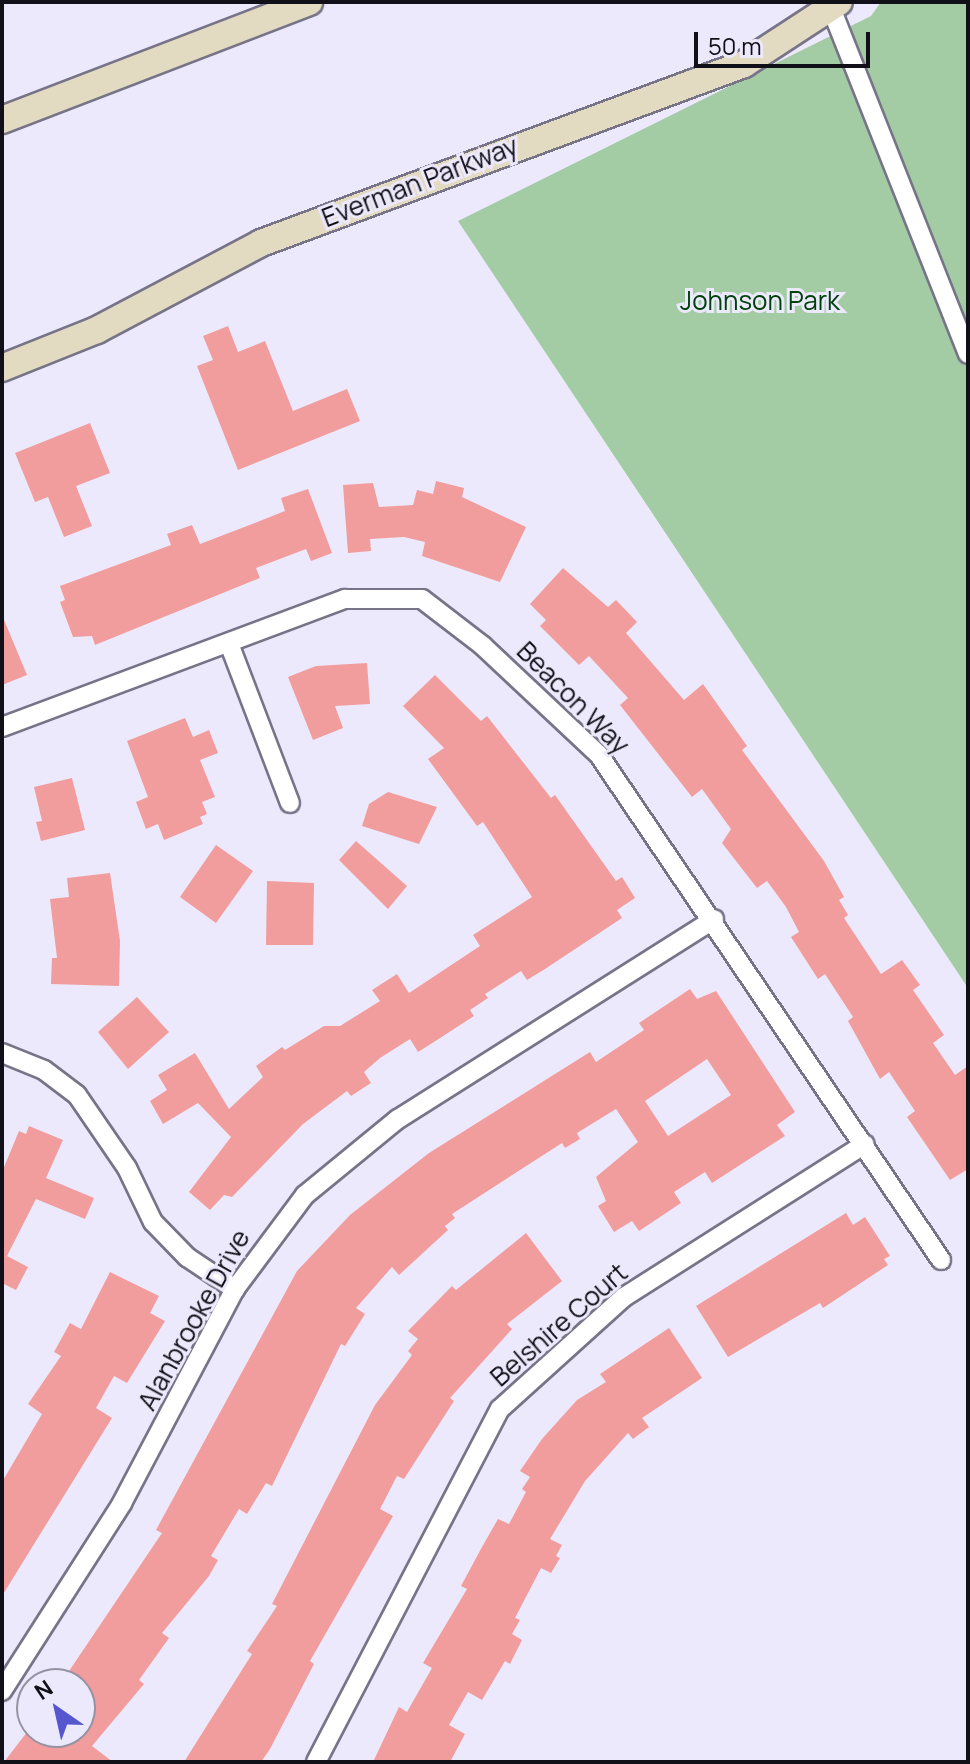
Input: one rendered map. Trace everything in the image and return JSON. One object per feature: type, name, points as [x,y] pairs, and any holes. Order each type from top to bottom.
[{"type":"main road","points":[[2,120],[309,2]]},
{"type":"main road","name":"Everman Parkway","points":[[2,368],[97,330],[261,243],[744,64],[835,5]]},
{"type":"street","points":[[835,5],[968,354]]},
{"type":"street","name":"Beacon Way","points":[[2,727],[230,646],[345,599],[422,599],[483,646],[599,755],[714,919],[941,1260]]},
{"type":"street","points":[[230,646],[290,803]]},
{"type":"street","name":"Alanbrooke Drive","points":[[2,1691],[122,1503],[235,1289],[289,1214],[361,1145],[714,919]]},
{"type":"street","points":[[2,1053],[44,1070],[77,1095],[107,1135],[153,1222],[187,1257],[235,1289]]},
{"type":"street","name":"Belshire Court","points":[[316,1762],[500,1409],[624,1297],[865,1144]]},
{"type":"green space","name":"Johnson Park","points":[[881,2],[968,2],[968,988],[458,221],[871,16]]},
{"type":"building","points":[[228,326],[238,352],[265,341],[293,411],[347,389],[360,421],[238,470],[197,366],[213,360],[203,336]]},
{"type":"building","points":[[90,423],[110,473],[76,486],[92,526],[64,537],[48,497],[35,502],[15,453]]},
{"type":"building","points":[[436,481],[464,488],[462,497],[526,527],[500,582],[422,556],[425,542],[404,537],[370,539],[371,551],[348,553],[343,485],[373,483],[379,507],[413,505],[417,490],[433,494]]},
{"type":"building","points":[[308,489],[332,553],[311,561],[306,549],[256,568],[260,578],[95,645],[92,636],[73,637],[60,602],[65,600],[60,586],[171,545],[167,534],[192,525],[200,544],[247,526],[285,511],[281,498]]},
{"type":"building","points":[[563,568],[608,607],[616,600],[637,622],[626,633],[684,700],[703,684],[747,746],[742,750],[824,861],[844,897],[839,900],[848,915],[844,918],[881,974],[902,960],[920,985],[913,990],[944,1035],[933,1043],[955,1075],[968,1066],[968,1169],[950,1180],[907,1117],[915,1111],[889,1072],[880,1079],[848,1021],[853,1017],[825,974],[818,979],[791,937],[799,932],[786,907],[767,881],[757,888],[722,843],[731,829],[702,789],[692,797],[620,705],[628,698],[589,656],[579,665],[540,626],[546,620],[530,604]]},
{"type":"building","points":[[2,615],[27,675],[2,685]]},
{"type":"building","points":[[367,663],[370,704],[335,706],[343,728],[313,740],[288,677],[316,666]]},
{"type":"building","points":[[435,675],[481,721],[487,716],[551,798],[555,795],[616,881],[622,877],[635,898],[617,910],[622,918],[527,980],[521,971],[485,994],[488,998],[470,1010],[474,1016],[418,1052],[410,1039],[380,1058],[364,1072],[371,1083],[351,1096],[347,1091],[303,1124],[232,1197],[224,1195],[210,1210],[189,1192],[231,1137],[198,1103],[163,1124],[150,1101],[167,1090],[158,1075],[195,1053],[229,1109],[263,1077],[256,1066],[282,1047],[285,1050],[324,1026],[340,1026],[380,1001],[372,990],[397,974],[409,993],[480,946],[473,935],[532,897],[483,822],[477,826],[428,759],[444,748],[403,706]]},
{"type":"building","points":[[185,718],[193,737],[209,730],[218,753],[200,760],[215,797],[202,802],[207,814],[200,817],[203,824],[164,840],[158,824],[146,829],[136,802],[148,797],[127,741]]},
{"type":"building","points":[[72,778],[85,830],[41,841],[36,822],[42,821],[34,787]]},
{"type":"building","points":[[388,792],[437,807],[419,844],[362,826],[369,804]]},
{"type":"building","points":[[356,841],[407,886],[388,909],[339,860]]},
{"type":"building","points":[[216,845],[253,871],[216,923],[180,897]]},
{"type":"building","points":[[110,873],[120,941],[119,986],[51,984],[52,958],[57,958],[50,899],[69,897],[67,878]]},
{"type":"building","points":[[267,881],[314,883],[313,945],[266,945]]},
{"type":"building","points":[[690,989],[697,999],[716,991],[795,1112],[777,1125],[785,1136],[712,1183],[705,1172],[674,1192],[681,1203],[639,1231],[632,1221],[614,1232],[598,1206],[606,1201],[596,1177],[638,1142],[616,1109],[577,1133],[580,1139],[565,1148],[562,1143],[452,1214],[455,1218],[445,1226],[448,1230],[399,1275],[392,1267],[356,1308],[365,1314],[345,1346],[341,1344],[272,1486],[266,1483],[247,1514],[239,1509],[211,1556],[218,1560],[209,1576],[162,1633],[169,1638],[139,1680],[144,1684],[96,1741],[96,1668],[71,1668],[162,1533],[156,1530],[297,1271],[350,1215],[429,1153],[590,1052],[596,1062],[644,1030],[639,1023]],"holes":[[[707,1059],[731,1095],[668,1136],[645,1101]]]},
{"type":"building","points":[[137,997],[169,1032],[128,1069],[98,1032]]},
{"type":"building","points":[[29,1126],[63,1140],[46,1178],[94,1198],[85,1219],[36,1199],[7,1256],[28,1267],[16,1290],[2,1283],[2,1172],[19,1131],[26,1134]]},
{"type":"building","points":[[846,1213],[853,1225],[865,1217],[890,1256],[884,1259],[888,1265],[823,1308],[820,1303],[728,1357],[696,1306]]},
{"type":"building","points":[[526,1233],[562,1281],[507,1324],[512,1329],[450,1398],[454,1401],[404,1479],[397,1476],[380,1509],[393,1516],[310,1661],[314,1664],[270,1749],[261,1762],[184,1762],[252,1654],[247,1651],[277,1606],[272,1604],[375,1405],[412,1355],[408,1351],[418,1339],[408,1331],[452,1286],[456,1290]]},
{"type":"building","points":[[110,1272],[159,1296],[150,1313],[165,1321],[127,1383],[114,1376],[96,1408],[112,1418],[2,1596],[2,1482],[42,1414],[28,1404],[61,1356],[54,1352],[70,1323],[81,1329]]},
{"type":"building","points":[[669,1328],[702,1378],[642,1418],[649,1427],[633,1439],[628,1433],[585,1481],[550,1539],[562,1545],[556,1556],[560,1558],[551,1573],[541,1568],[515,1618],[520,1620],[512,1634],[522,1640],[510,1664],[505,1661],[482,1700],[468,1692],[449,1725],[465,1734],[450,1762],[373,1762],[399,1707],[407,1712],[432,1668],[423,1663],[467,1589],[461,1586],[482,1547],[498,1519],[509,1524],[526,1492],[522,1489],[530,1477],[520,1471],[542,1439],[577,1400],[606,1382],[600,1374]]},
{"type":"building","points":[[16,1746],[95,1748],[113,1762],[4,1762]]}]
